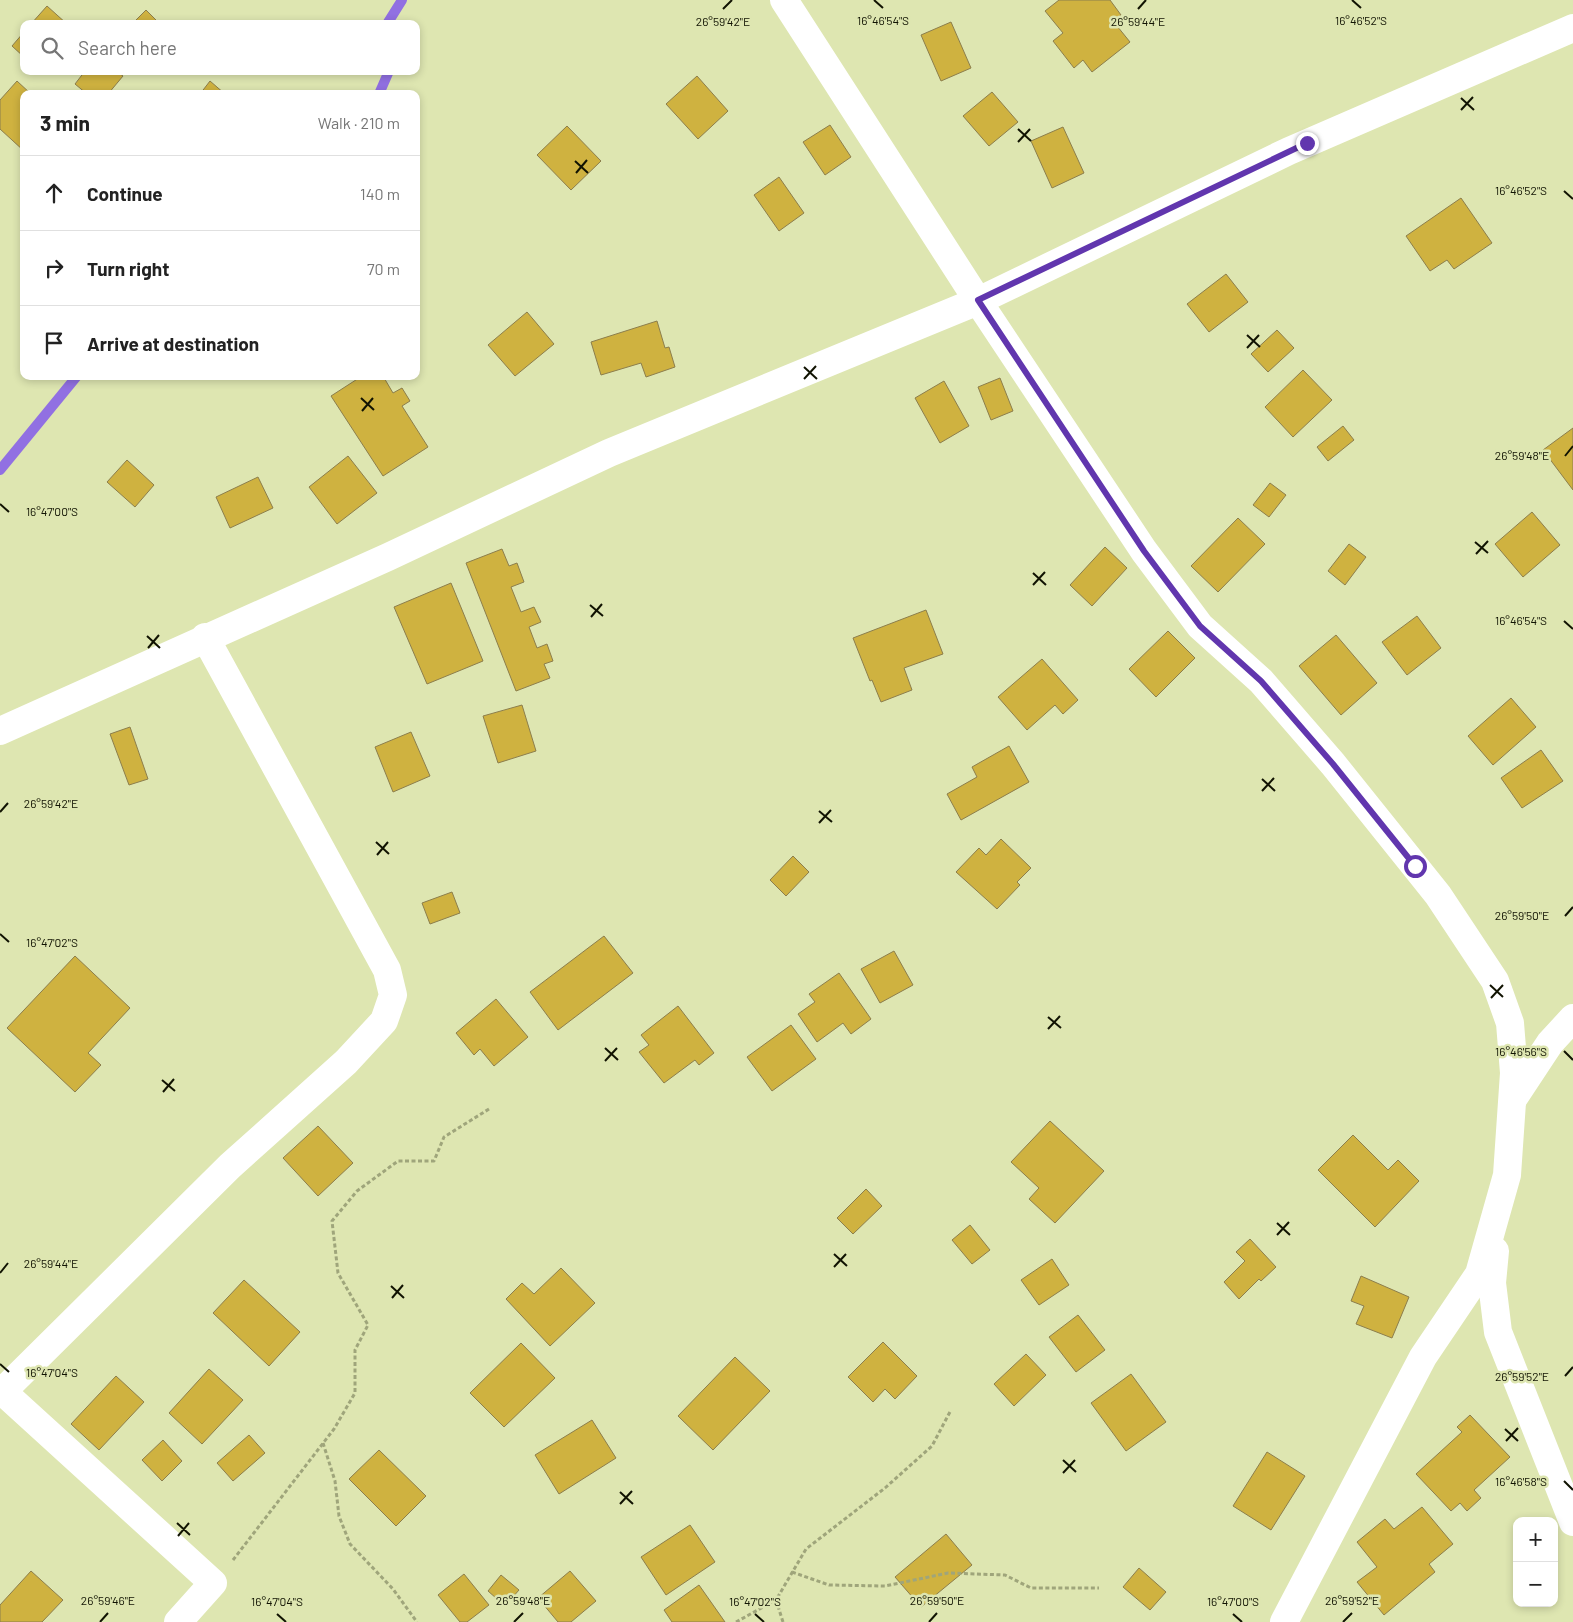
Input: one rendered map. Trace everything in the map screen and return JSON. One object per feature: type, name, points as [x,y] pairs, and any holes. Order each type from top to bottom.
[{"type":"street","points":[[784,0],[978,300],[1144,551],[1200,626],[1261,681],[1333,764],[1438,895],[1495,981],[1510,1023],[1514,1073],[1507,1175],[1479,1274],[1423,1357],[1284,1622]]},
{"type":"street","points":[[0,731],[388,557],[609,453],[978,300],[1289,151],[1573,28]]},
{"type":"street","points":[[178,1622],[213,1583],[1,1393],[230,1166],[346,1062],[384,1021],[393,995],[387,970],[206,637]]},
{"type":"street","points":[[1512,1100],[1550,1043],[1573,1018]]},
{"type":"street","points":[[1498,1204],[1492,1283],[1498,1332],[1573,1522]]},
{"type":"path","points":[[213,1583],[223,1569],[232,1563],[334,1429],[355,1393],[354,1350],[368,1325],[338,1273],[332,1221],[357,1191],[398,1161],[434,1161],[444,1137],[489,1109]]},
{"type":"path","points":[[736,1622],[776,1600],[806,1549],[885,1488],[932,1446],[950,1410]]},
{"type":"path","points":[[323,1443],[335,1481],[339,1516],[350,1544],[393,1589],[417,1622]]},
{"type":"path","points":[[792,1572],[829,1585],[885,1586],[948,1574],[1005,1575],[1031,1588],[1099,1588]]},
{"type":"path","points":[[776,1600],[783,1622]]},
{"type":"building","points":[[1059,0],[1110,0],[1121,15],[1113,21],[1130,42],[1092,72],[1083,60],[1074,68],[1053,41],[1063,33],[1045,11]]},
{"type":"building","points":[[47,6],[63,20],[35,20]]},
{"type":"building","points":[[146,10],[156,20],[136,20]]},
{"type":"building","points":[[951,22],[971,68],[941,81],[921,35]]},
{"type":"building","points":[[20,37],[20,53],[12,46]]},
{"type":"building","points":[[82,75],[123,76],[111,90],[82,90],[75,84]]},
{"type":"building","points":[[697,76],[728,111],[698,139],[666,104]]},
{"type":"building","points":[[17,81],[27,90],[20,90],[20,147],[0,129],[0,100]]},
{"type":"building","points":[[210,81],[220,90],[203,90]]},
{"type":"building","points":[[992,92],[1018,122],[989,146],[963,116]]},
{"type":"building","points":[[830,125],[851,157],[825,175],[803,142]]},
{"type":"building","points":[[567,126],[601,161],[571,190],[537,155]]},
{"type":"building","points":[[1063,127],[1084,173],[1052,188],[1031,141]]},
{"type":"building","points":[[779,177],[804,213],[779,231],[754,195]]},
{"type":"building","points":[[1461,198],[1492,243],[1454,269],[1447,260],[1430,271],[1406,236]]},
{"type":"building","points":[[1226,274],[1248,302],[1209,332],[1187,304]]},
{"type":"building","points":[[527,312],[554,344],[515,376],[488,345]]},
{"type":"building","points":[[657,321],[665,348],[669,347],[675,367],[646,377],[641,363],[601,375],[591,342]]},
{"type":"building","points":[[1277,330],[1294,348],[1268,372],[1251,354]]},
{"type":"building","points":[[1303,370],[1332,400],[1293,437],[1265,407]]},
{"type":"building","points":[[1000,378],[1013,411],[991,420],[978,387]]},
{"type":"building","points":[[356,380],[385,380],[393,393],[402,388],[410,401],[402,406],[428,447],[383,476],[331,396]]},
{"type":"building","points":[[944,381],[969,426],[940,443],[915,398]]},
{"type":"building","points":[[1343,426],[1354,440],[1328,461],[1317,447]]},
{"type":"building","points":[[1573,428],[1573,490],[1543,450]]},
{"type":"building","points":[[348,456],[377,493],[337,524],[309,487]]},
{"type":"building","points":[[127,460],[154,485],[135,507],[107,482]]},
{"type":"building","points":[[258,477],[273,508],[230,528],[216,497]]},
{"type":"building","points":[[1270,483],[1286,495],[1269,517],[1253,505]]},
{"type":"building","points":[[1532,512],[1560,545],[1523,577],[1495,544]]},
{"type":"building","points":[[1238,518],[1265,544],[1218,592],[1191,566]]},
{"type":"building","points":[[1349,544],[1366,557],[1345,585],[1328,571]]},
{"type":"building","points":[[1105,547],[1127,568],[1092,606],[1070,585]]},
{"type":"building","points":[[502,549],[509,566],[517,563],[524,582],[511,587],[521,612],[534,607],[541,622],[529,627],[537,648],[547,644],[553,661],[544,664],[550,678],[516,691],[466,563]]},
{"type":"building","points":[[451,583],[483,661],[427,684],[394,607]]},
{"type":"building","points":[[926,610],[943,654],[904,668],[912,690],[881,702],[872,680],[870,681],[853,638]]},
{"type":"building","points":[[1417,616],[1441,648],[1407,675],[1382,642]]},
{"type":"building","points":[[1168,631],[1195,658],[1156,697],[1129,669]]},
{"type":"building","points":[[1336,635],[1377,683],[1341,715],[1299,666]]},
{"type":"building","points":[[1042,659],[1078,700],[1063,714],[1055,705],[1027,730],[998,697]]},
{"type":"building","points":[[1511,698],[1536,727],[1493,765],[1468,736]]},
{"type":"building","points":[[522,705],[536,751],[498,763],[483,716]]},
{"type":"building","points":[[130,727],[148,779],[129,785],[110,734]]},
{"type":"building","points":[[411,732],[430,776],[393,792],[375,747]]},
{"type":"building","points":[[1009,746],[1029,782],[961,820],[947,794],[977,777],[972,767]]},
{"type":"building","points":[[1541,750],[1563,781],[1522,808],[1501,778]]},
{"type":"building","points":[[1001,839],[1031,868],[1017,882],[1020,885],[997,909],[956,872],[979,848],[986,855]]},
{"type":"building","points":[[793,856],[809,872],[786,896],[770,880]]},
{"type":"building","points":[[452,892],[460,913],[430,924],[422,903]]},
{"type":"building","points":[[604,936],[633,973],[558,1030],[530,992]]},
{"type":"building","points":[[894,951],[913,985],[880,1003],[861,969]]},
{"type":"building","points":[[75,956],[130,1008],[88,1053],[101,1065],[75,1092],[7,1028]]},
{"type":"building","points":[[839,973],[871,1019],[851,1034],[843,1023],[817,1042],[798,1014],[815,1002],[809,994]]},
{"type":"building","points":[[496,999],[528,1037],[494,1066],[480,1049],[474,1055],[456,1033]]},
{"type":"building","points":[[678,1006],[714,1053],[699,1065],[695,1060],[664,1083],[639,1052],[649,1045],[641,1035]]},
{"type":"building","points":[[791,1025],[816,1059],[772,1091],[747,1057]]},
{"type":"building","points":[[1050,1121],[1104,1171],[1055,1223],[1029,1199],[1039,1188],[1011,1162]]},
{"type":"building","points":[[318,1126],[353,1163],[318,1196],[283,1158]]},
{"type":"building","points":[[1353,1135],[1388,1170],[1398,1160],[1419,1181],[1375,1227],[1318,1170]]},
{"type":"building","points":[[866,1189],[882,1206],[853,1234],[837,1218]]},
{"type":"building","points":[[970,1225],[990,1250],[972,1264],[952,1240]]},
{"type":"building","points":[[1250,1239],[1276,1267],[1261,1281],[1259,1279],[1239,1299],[1224,1282],[1245,1261],[1236,1252]]},
{"type":"building","points":[[1052,1259],[1069,1285],[1039,1305],[1021,1280]]},
{"type":"building","points":[[561,1268],[595,1303],[550,1346],[506,1299],[522,1283],[534,1294]]},
{"type":"building","points":[[1361,1276],[1409,1297],[1392,1338],[1356,1324],[1364,1306],[1351,1301]]},
{"type":"building","points":[[244,1280],[300,1332],[269,1366],[213,1313]]},
{"type":"building","points":[[1078,1315],[1105,1350],[1076,1372],[1049,1337]]},
{"type":"building","points":[[883,1342],[917,1376],[895,1399],[885,1389],[873,1402],[848,1377]]},
{"type":"building","points":[[521,1343],[555,1378],[504,1427],[470,1393]]},
{"type":"building","points":[[1026,1354],[1046,1375],[1014,1406],[994,1384]]},
{"type":"building","points":[[735,1357],[770,1391],[713,1450],[678,1416]]},
{"type":"building","points":[[209,1369],[243,1400],[202,1444],[169,1413]]},
{"type":"building","points":[[1131,1374],[1166,1422],[1126,1451],[1091,1403]]},
{"type":"building","points":[[116,1376],[144,1402],[99,1450],[71,1424]]},
{"type":"building","points":[[1470,1415],[1510,1457],[1474,1490],[1481,1498],[1467,1511],[1460,1503],[1451,1511],[1416,1474],[1462,1432],[1457,1427]]},
{"type":"building","points":[[592,1420],[616,1458],[559,1494],[535,1455]]},
{"type":"building","points":[[249,1435],[265,1453],[233,1481],[217,1463]]},
{"type":"building","points":[[163,1440],[182,1461],[162,1481],[142,1460]]},
{"type":"building","points":[[379,1450],[426,1496],[396,1526],[349,1479]]},
{"type":"building","points":[[1267,1452],[1305,1476],[1271,1530],[1233,1506]]},
{"type":"building","points":[[1422,1507],[1453,1544],[1429,1564],[1435,1572],[1384,1615],[1357,1582],[1377,1567],[1357,1542],[1385,1519],[1394,1529]]},
{"type":"building","points":[[690,1525],[715,1562],[666,1595],[641,1557]]},
{"type":"building","points":[[946,1534],[972,1565],[921,1607],[895,1577]]},
{"type":"building","points":[[1139,1568],[1166,1592],[1150,1610],[1123,1587]]},
{"type":"building","points":[[31,1571],[63,1600],[42,1622],[0,1622],[0,1605]]},
{"type":"building","points":[[570,1571],[596,1601],[571,1622],[558,1622],[538,1598]]},
{"type":"building","points":[[464,1574],[489,1605],[467,1622],[460,1622],[438,1595]]},
{"type":"building","points":[[501,1575],[519,1590],[505,1606],[488,1591]]},
{"type":"building","points":[[699,1585],[725,1622],[672,1622],[664,1610]]},
{"type":"waterway","points":[[390,20],[402,0]]},
{"type":"waterway","points":[[381,90],[387,75]]},
{"type":"waterway","points":[[0,470],[74,380]]},
{"type":"route","points":[[1307,143],[978,300],[1144,551],[1200,626],[1261,681],[1333,764],[1415,866]]}]
